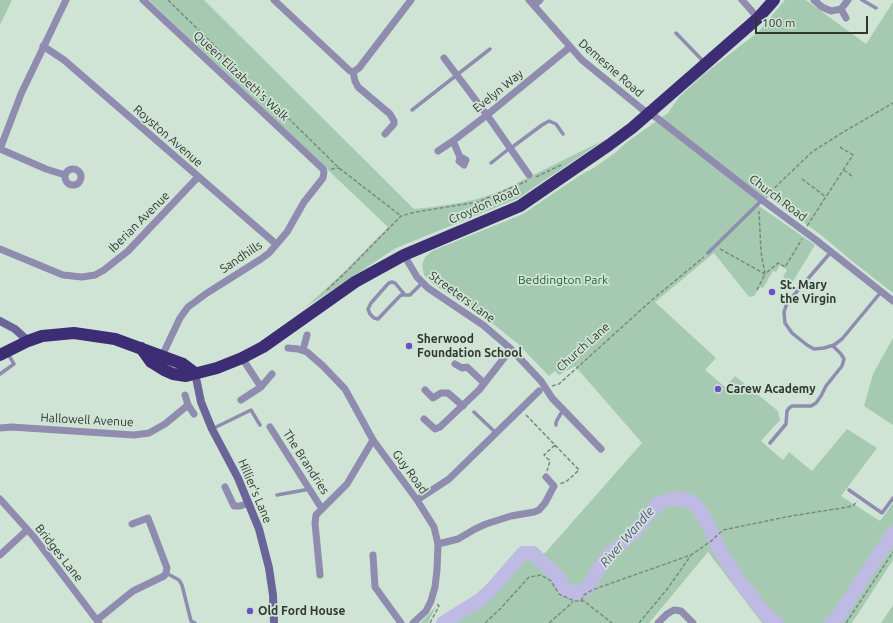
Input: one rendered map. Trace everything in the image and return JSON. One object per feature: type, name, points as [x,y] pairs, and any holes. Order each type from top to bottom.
[{"type":"highway","name":"Croydon Road","points":[[141,348],[151,362],[173,374],[186,376],[217,368],[242,358],[263,347],[355,282],[404,256],[520,206],[609,145],[650,112],[758,18],[774,0]]},
{"type":"highway","points":[[3,353],[42,336],[74,333],[116,339],[184,364],[195,373]]},
{"type":"main road","points":[[0,321],[15,328],[28,341]]},
{"type":"main road","name":"Hillier's Lane","points":[[195,373],[201,402],[212,429],[229,459],[259,529],[269,568],[273,595],[274,623]]},
{"type":"street","points":[[65,176],[0,149],[18,102],[43,46],[66,0]]},
{"type":"street","name":"Queen Elizabeth's Walk","points":[[144,0],[323,169]]},
{"type":"street","points":[[274,0],[350,71],[353,72],[358,87],[390,114],[394,124],[386,134]]},
{"type":"street","points":[[532,3],[540,0]]},
{"type":"street","points":[[742,0],[758,18]]},
{"type":"street","points":[[814,0],[822,7],[831,11],[841,8],[848,0]]},
{"type":"street","points":[[353,72],[359,68],[407,2]]},
{"type":"street","name":"Demesne Road","points":[[532,3],[582,60],[642,109],[650,112]]},
{"type":"street","points":[[841,8],[846,18]]},
{"type":"street","name":"Royston Avenue","points":[[43,46],[60,56],[276,244]]},
{"type":"street","name":"Evelyn Way","points":[[438,151],[453,141],[570,47]]},
{"type":"street","points":[[444,58],[487,114],[529,175]]},
{"type":"street","name":"Church Road","points":[[650,112],[762,200],[805,231],[893,301]]},
{"type":"street","points":[[453,141],[460,157]]},
{"type":"street","name":"Sandhills","points":[[162,356],[180,318],[193,303],[216,286],[262,259],[287,232],[304,202],[323,178],[323,169]]},
{"type":"street","name":"Iberian Avenue","points":[[0,248],[64,275],[82,277],[95,275],[104,270],[128,251],[198,177]]},
{"type":"street","name":"Streeters Lane","points":[[404,256],[410,268],[422,283],[483,324],[511,349],[543,389],[601,449]]},
{"type":"street","points":[[302,350],[307,335]]},
{"type":"street","name":"Guy Road","points":[[288,348],[302,350],[310,355],[345,389],[373,440],[417,500],[434,527],[438,544],[437,570],[432,597],[426,611],[413,623]]},
{"type":"street","points":[[424,419],[432,427],[437,429],[463,406],[484,383],[511,349]]},
{"type":"street","points":[[242,358],[261,387]]},
{"type":"street","points":[[456,364],[462,368],[467,367],[484,383]]},
{"type":"street","points":[[241,400],[261,387],[272,374]]},
{"type":"street","points":[[417,500],[449,479],[520,409],[543,389]]},
{"type":"street","points":[[426,390],[433,398],[441,393],[448,393],[463,406]]},
{"type":"street","points":[[185,395],[194,414]]},
{"type":"street","name":"Hallowell Avenue","points":[[0,428],[11,427],[134,435],[149,433],[165,424],[188,404]]},
{"type":"street","name":"The Brandries","points":[[270,427],[311,489],[322,509]]},
{"type":"street","name":"The Brandries","points":[[320,575],[315,522],[316,515],[347,484],[373,440]]},
{"type":"street","points":[[438,544],[458,539],[486,524],[511,516],[539,510],[545,503],[554,486],[546,477]]},
{"type":"street","points":[[225,487],[234,506],[249,503]]},
{"type":"street","name":"Bridges Lane","points":[[0,499],[28,530],[98,622]]},
{"type":"street","points":[[98,622],[133,591],[164,576],[166,572],[166,566],[148,518],[132,524]]},
{"type":"street","points":[[0,555],[28,530]]},
{"type":"street","points":[[373,555],[375,587],[401,623]]},
{"type":"street","points":[[658,623],[670,611],[674,610],[681,611],[693,623]]},
{"type":"lane","points":[[862,0],[876,8]]},
{"type":"lane","points":[[676,33],[706,64]]},
{"type":"lane","points":[[412,110],[490,49]]},
{"type":"lane","points":[[490,162],[542,125],[549,122],[556,124],[563,134]]},
{"type":"lane","points":[[708,253],[762,200]]},
{"type":"lane","points":[[831,252],[787,303],[784,312],[785,323],[792,333],[814,349],[833,346],[842,339],[881,292]]},
{"type":"lane","points":[[405,295],[396,283],[389,283],[371,304],[368,309],[370,314],[374,318],[378,319],[398,298],[405,295],[410,295],[422,283]]},
{"type":"lane","points":[[770,443],[786,424],[786,411],[792,406],[811,406],[816,403],[826,386],[842,366],[844,359],[833,346]]},
{"type":"lane","points":[[0,374],[14,364],[3,353]]},
{"type":"lane","points":[[212,429],[251,410],[260,425]]},
{"type":"lane","points":[[556,425],[563,410]]},
{"type":"lane","points":[[474,412],[497,433]]},
{"type":"lane","points":[[277,495],[311,489]]},
{"type":"lane","points":[[849,490],[882,513],[893,498]]},
{"type":"lane","points":[[166,572],[179,580],[182,585],[191,621],[195,623]]},
{"type":"path","points":[[168,0],[339,168],[401,216]]},
{"type":"path","points":[[765,274],[761,252],[759,206],[762,200],[812,152],[893,103]]},
{"type":"path","points":[[757,290],[765,274],[778,263],[785,267],[803,237],[807,225],[853,155],[840,147]]},
{"type":"path","points":[[325,291],[347,271],[401,216],[416,212],[478,202],[502,193],[566,162]]},
{"type":"path","points":[[844,170],[853,177]]},
{"type":"path","points":[[802,179],[826,197]]},
{"type":"path","points":[[715,246],[765,274]]},
{"type":"path","name":"Church Lane","points":[[543,389],[559,384],[653,299],[708,253]]},
{"type":"path","points":[[520,409],[579,470],[566,481],[554,486]]},
{"type":"path","points":[[546,477],[550,461],[544,455],[555,445]]},
{"type":"path","points":[[581,601],[584,595],[592,590],[691,555],[719,535],[723,530],[848,507],[854,505],[860,498]]},
{"type":"path","points":[[846,623],[893,552]]},
{"type":"path","points":[[639,623],[668,588],[691,555]]},
{"type":"path","points":[[484,623],[501,608],[529,578],[541,575],[551,581],[559,594],[574,601],[584,601],[612,623]]},
{"type":"path","points":[[549,623],[574,601]]},
{"type":"green space","points":[[0,0],[12,0],[0,25]]},
{"type":"green space","points":[[149,0],[204,0],[414,209],[459,203],[478,199],[501,191],[604,140],[517,199],[396,248],[306,307],[346,270],[388,227]]},
{"type":"green space","name":"Beddington Park","points":[[785,0],[806,0],[866,44],[893,2],[893,293],[821,235],[769,197],[759,206],[815,245],[792,283],[783,277],[787,270],[780,265],[776,272],[773,271],[763,288],[760,287],[754,296],[749,297],[714,253],[655,302],[716,358],[705,370],[725,387],[735,376],[778,411],[780,420],[761,441],[783,460],[789,452],[812,471],[847,429],[877,448],[841,496],[880,521],[893,503],[893,560],[852,623],[762,623],[708,552],[649,623],[443,623],[480,600],[491,590],[523,553],[545,553],[642,443],[575,366],[559,375],[555,371],[549,376],[517,343],[487,319],[433,284],[424,275],[422,265],[425,257],[432,251],[523,214],[615,153],[627,142],[668,113],[679,97],[703,75],[758,32]]},
{"type":"green space","points":[[893,338],[893,425],[864,406],[873,374]]},
{"type":"green space","points":[[893,605],[893,623],[881,623]]},
{"type":"green space","points":[[436,606],[428,623],[420,623],[430,613]]},
{"type":"waterway","name":"River Wandle","points":[[443,623],[480,600],[491,590],[523,553],[533,553],[559,578],[564,589],[576,593],[586,589],[609,554],[634,533],[658,503],[676,498],[687,500],[695,504],[706,520],[720,551],[743,586],[768,617],[777,623]]},
{"type":"waterway","name":"River Wandle","points":[[831,623],[835,621],[893,533]]},
{"type":"place","name":"St. Mary the Virgin","points":[[772,292]]},
{"type":"place","name":"Sherwood Foundation School","points":[[409,346]]},
{"type":"place","name":"Carew Academy","points":[[718,389]]},
{"type":"place","name":"Old Ford House","points":[[250,611]]}]
